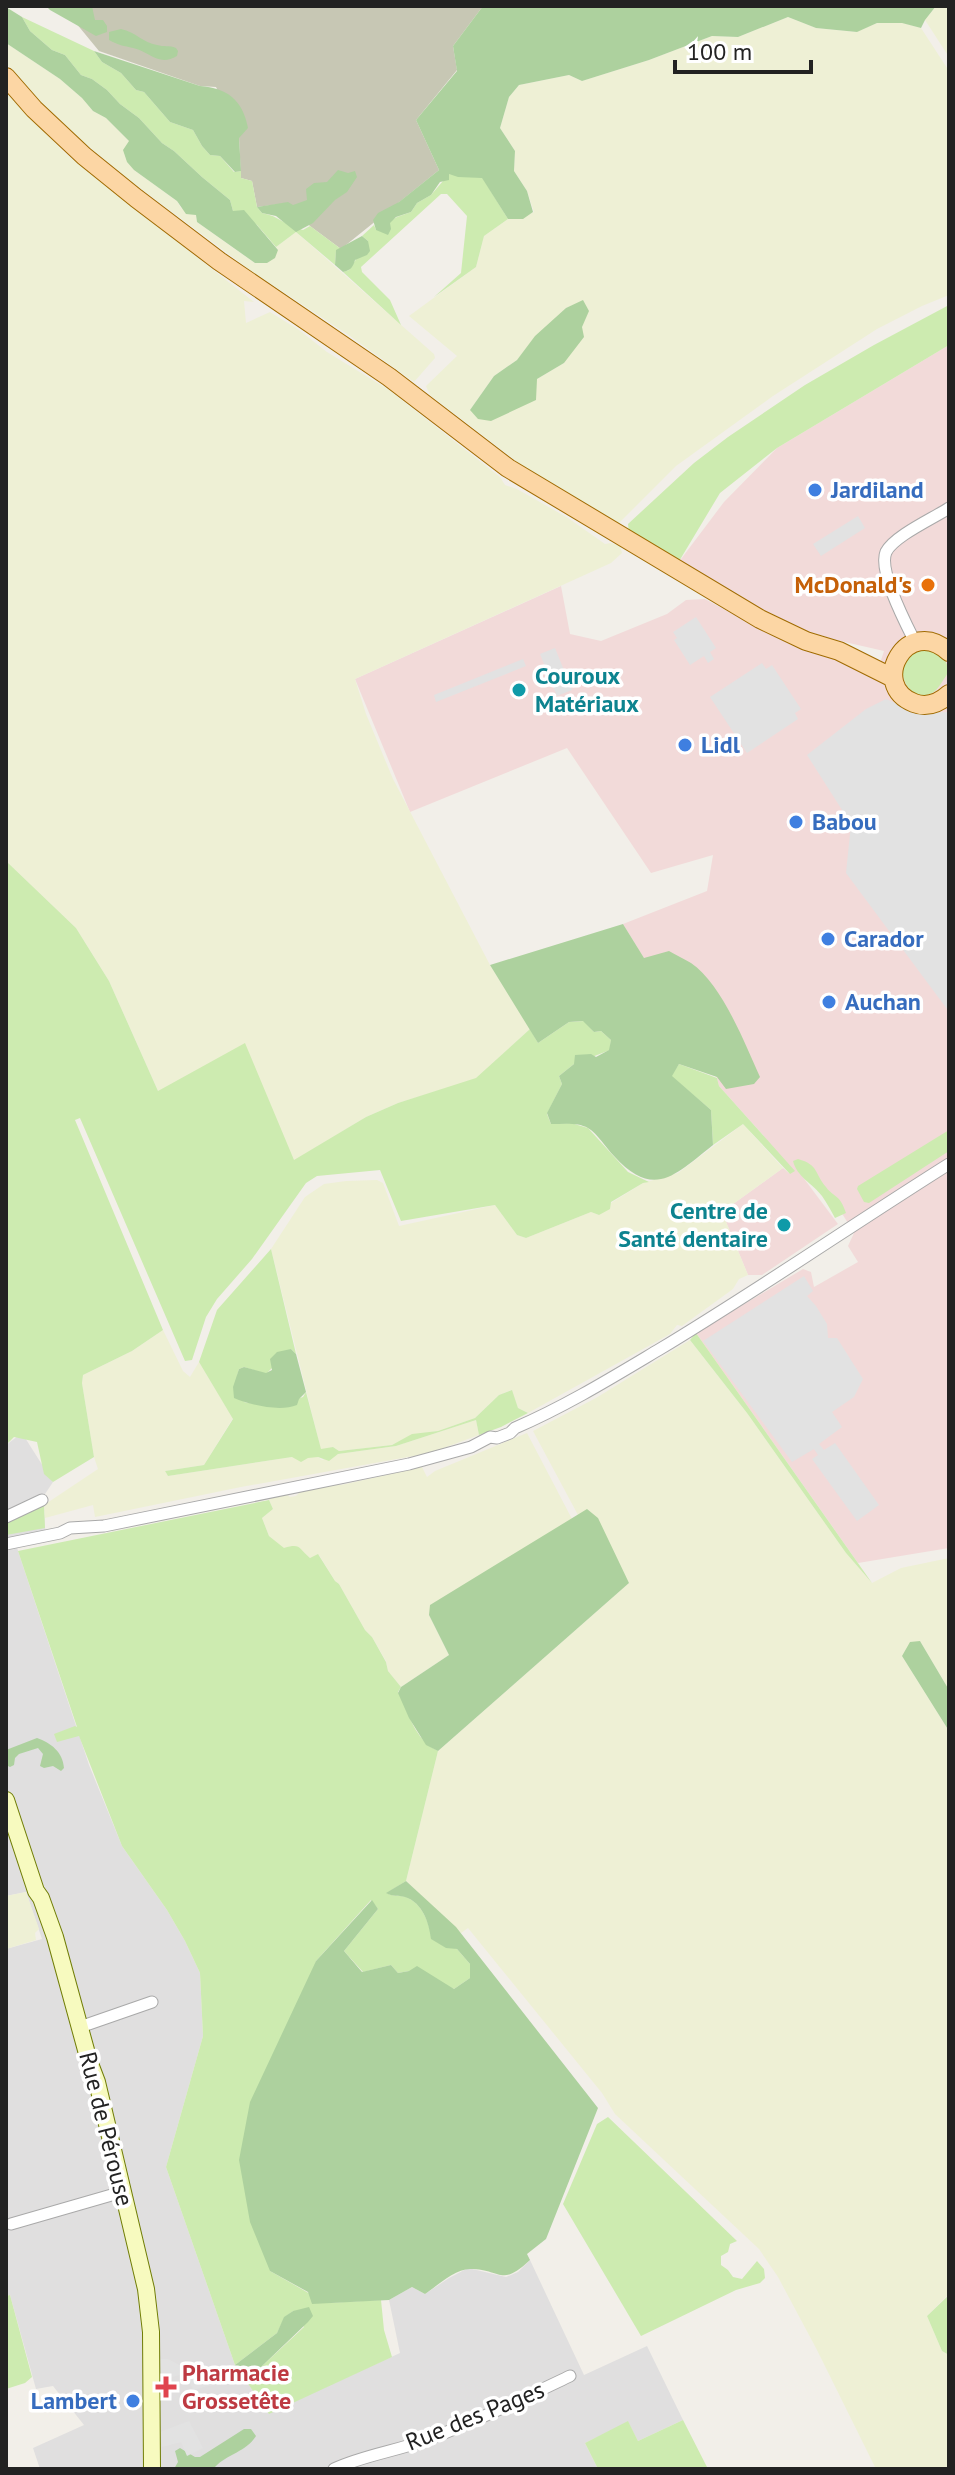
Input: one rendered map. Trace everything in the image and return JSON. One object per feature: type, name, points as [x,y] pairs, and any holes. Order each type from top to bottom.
[{"type":"main road","points":[[6,77],[34,109],[84,156],[136,198],[231,270],[389,377],[508,468],[703,586],[788,633],[839,651],[893,678]]},
{"type":"main road","points":[[946,698],[931,704],[911,702],[898,691],[893,678],[896,659],[915,642],[932,642],[949,651]]},
{"type":"main road","points":[[839,651],[896,659]]},
{"type":"street","points":[[915,642],[884,568],[886,553],[905,535],[949,508]]},
{"type":"street","points":[[6,1544],[60,1533],[70,1528],[104,1526],[409,1464],[471,1447],[490,1437],[497,1438],[595,1388],[704,1323],[949,1164]]},
{"type":"street","points":[[6,1517],[42,1500]]},
{"type":"street","name":"Rue de Pérouse","points":[[6,1800],[55,1937],[103,2104],[146,2289],[151,2332],[152,2469]]},
{"type":"street","points":[[80,2027],[152,2002]]},
{"type":"street","points":[[11,2224],[122,2192]]},
{"type":"street","name":"Rue des Pages","points":[[334,2469],[351,2461],[426,2440],[570,2376]]},
{"type":"shaded area","points":[[62,6],[483,6],[453,46],[457,70],[416,120],[439,170],[341,249],[310,226],[288,203],[257,207],[252,181],[241,178],[239,137],[216,87],[200,86],[99,51]]},
{"type":"shaded area","points":[[936,6],[949,6],[949,57],[925,20]]},
{"type":"shaded area","points":[[788,17],[816,28],[856,32],[877,23],[903,23],[921,28],[949,71],[949,295],[877,329],[773,396],[676,466],[619,523],[520,464],[430,395],[426,386],[457,356],[409,316],[476,267],[484,236],[508,219],[534,212],[527,191],[514,171],[515,151],[500,128],[509,97],[519,85],[569,75],[582,81],[712,36],[738,37]],"holes":[[[583,301],[582,327],[564,363],[470,410],[494,376],[517,360],[566,308]]]},
{"type":"shaded area","points":[[6,43],[60,79],[93,111],[106,118],[129,141],[134,170],[177,201],[181,208],[196,215],[197,222],[255,263],[278,250],[276,247],[296,232],[435,358],[414,382],[250,270],[82,141],[38,100],[6,63]]},
{"type":"shaded area","points":[[6,93],[67,155],[254,302],[244,301],[246,323],[270,312],[389,390],[500,477],[505,485],[568,518],[605,544],[620,546],[622,553],[611,563],[355,679],[393,779],[490,965],[530,1029],[476,1079],[398,1103],[366,1117],[294,1161],[158,1091],[109,981],[76,928],[6,861]]},
{"type":"shaded area","points":[[949,345],[949,1548],[858,1563],[696,1333],[803,1269],[811,1272],[814,1287],[858,1262],[848,1246],[854,1233],[827,1189],[802,1176],[838,1224],[762,1275],[748,1275],[722,1212],[783,1168],[790,1174],[763,1135],[719,1086],[623,924],[707,891],[713,855],[651,873],[567,748],[410,812],[355,679],[561,586],[570,634],[601,641],[667,614],[686,600],[705,599],[784,636],[877,672],[884,651],[778,622],[678,563],[724,502],[777,448]]},
{"type":"shaded area","points":[[858,516],[865,528],[821,556],[813,544]]},
{"type":"shaded area","points":[[696,617],[716,648],[710,652],[714,659],[708,663],[704,656],[690,665],[674,640],[677,638],[673,632]]},
{"type":"shaded area","points":[[555,648],[572,690],[557,696],[540,654]]},
{"type":"shaded area","points":[[523,659],[526,666],[436,702],[434,695]]},
{"type":"shaded area","points":[[762,663],[766,669],[772,665],[801,709],[795,713],[798,719],[747,753],[710,697]]},
{"type":"shaded area","points":[[886,699],[918,713],[949,712],[947,1009],[846,873],[851,824],[807,755],[866,709]]},
{"type":"shaded area","points":[[743,1124],[783,1168],[722,1212],[748,1275],[739,1279],[733,1289],[682,1326],[677,1325],[670,1334],[528,1413],[518,1408],[511,1390],[499,1395],[475,1418],[438,1431],[412,1435],[392,1445],[321,1450],[271,1249],[305,1197],[324,1184],[377,1180],[383,1183],[399,1226],[495,1205],[517,1235],[526,1238],[591,1212],[599,1215],[611,1203],[643,1183],[678,1173]]},
{"type":"shaded area","points":[[804,1276],[813,1291],[807,1296],[827,1324],[828,1338],[837,1338],[863,1379],[854,1397],[832,1412],[842,1427],[819,1444],[824,1450],[835,1443],[879,1505],[857,1521],[812,1459],[818,1455],[814,1449],[792,1462],[703,1341]]},
{"type":"shaded area","points":[[163,1330],[183,1371],[190,1377],[199,1362],[233,1418],[204,1465],[165,1471],[168,1476],[292,1457],[318,1457],[322,1460],[338,1454],[396,1446],[476,1420],[479,1435],[430,1453],[95,1517],[93,1505],[45,1518],[44,1505],[98,1469],[83,1375],[132,1351]]},
{"type":"shaded area","points":[[690,1340],[747,1413],[846,1553],[872,1583],[901,1568],[949,1558],[949,1690],[920,1641],[902,1656],[949,1731],[949,2294],[927,2316],[942,2351],[949,2355],[949,2469],[876,2469],[816,2348],[778,2277],[759,2249],[615,2114],[602,2093],[468,1928],[461,1933],[406,1881],[438,1751],[629,1583],[587,1510],[578,1515],[533,1431],[596,1398]]},
{"type":"shaded area","points":[[22,1433],[53,1482],[43,1497],[49,1541],[17,1547],[18,1551],[89,1765],[122,1846],[167,1910],[200,1973],[203,2036],[166,2167],[235,2365],[269,2413],[400,2353],[389,2300],[412,2287],[425,2294],[468,2268],[506,2277],[518,2272],[530,2260],[584,2375],[647,2346],[683,2420],[638,2441],[628,2422],[585,2443],[598,2469],[40,2469],[33,2448],[84,2425],[53,2386],[36,2389],[10,2295],[6,2296],[6,1949],[42,1939],[26,1892],[6,1896],[6,1445]]},
{"type":"shaded area","points":[[527,1433],[572,1519],[431,1605],[429,1615],[449,1655],[401,1687],[388,1671],[386,1661],[372,1637],[319,1555],[310,1558],[303,1552],[284,1549],[269,1536],[262,1518],[273,1509],[269,1500],[271,1495],[284,1492],[290,1497],[296,1496],[301,1491],[332,1483],[341,1485],[422,1467],[427,1477]]},
{"type":"shaded area","points":[[26,1892],[39,1929],[35,1933],[36,1940],[6,1949],[6,1896]]},
{"type":"shaded area","points":[[159,2359],[168,2359],[206,2376],[212,2385],[193,2390],[186,2373],[159,2381]]},
{"type":"shaded area","points":[[189,2421],[203,2448],[187,2456],[181,2442],[162,2447],[160,2432]]},
{"type":"green space","points":[[46,6],[92,6],[95,20],[103,20],[107,32],[96,36]]},
{"type":"green space","points":[[483,6],[936,6],[921,28],[902,23],[877,23],[857,32],[816,28],[788,17],[738,37],[712,36],[582,81],[569,75],[519,85],[509,97],[500,128],[515,151],[514,171],[527,191],[533,212],[523,219],[508,219],[482,178],[449,174],[449,180],[440,182],[431,195],[417,203],[411,212],[396,217],[390,223],[388,235],[376,230],[373,220],[378,213],[399,202],[439,170],[416,120],[457,71],[453,46]]},
{"type":"green space","points":[[6,7],[22,17],[30,31],[52,50],[65,55],[81,75],[107,90],[139,118],[162,143],[230,200],[233,211],[244,210],[278,250],[275,258],[267,263],[255,263],[197,222],[196,215],[186,214],[177,201],[134,170],[123,150],[129,141],[106,118],[93,111],[60,79],[6,43]]},
{"type":"green space","points":[[22,17],[94,51],[102,62],[121,73],[136,90],[144,92],[170,122],[193,130],[210,155],[220,156],[234,172],[241,171],[241,178],[252,181],[257,207],[262,213],[303,230],[310,226],[341,249],[336,251],[335,265],[296,232],[276,247],[257,225],[233,211],[230,200],[162,143],[139,118],[107,90],[81,75],[65,55],[52,50],[30,31]]},
{"type":"green space","points":[[121,29],[152,44],[176,48],[177,56],[160,59],[109,40],[109,32]]},
{"type":"green space","points":[[94,51],[200,86],[218,89],[232,97],[242,110],[248,128],[239,138],[241,171],[235,172],[220,156],[210,155],[193,130],[170,122],[144,92],[136,90],[121,73],[102,62]]},
{"type":"green space","points":[[338,170],[348,173],[355,171],[357,177],[347,192],[313,223],[296,232],[276,216],[262,213],[257,207],[288,202],[293,205],[307,200],[306,189],[314,183],[327,182]]},
{"type":"green space","points":[[449,174],[482,177],[508,219],[484,236],[476,267],[434,297],[461,273],[467,216],[447,194],[441,194],[361,267],[362,272],[390,300],[401,325],[343,272],[349,270],[368,241],[362,236],[374,225],[376,230],[411,212]]},
{"type":"green space","points":[[362,236],[368,241],[370,251],[343,272],[335,265],[336,250]]},
{"type":"green space","points":[[583,300],[589,311],[582,327],[584,337],[564,363],[537,379],[536,400],[491,421],[478,419],[470,410],[494,376],[517,360],[535,336],[566,308]]},
{"type":"green space","points":[[949,305],[949,345],[777,448],[720,493],[678,563],[629,532],[628,524],[694,463],[728,437],[805,385]]},
{"type":"green space","points":[[924,648],[943,657],[948,669],[934,692],[919,695],[907,686],[903,669],[905,658]]},
{"type":"green space","points":[[6,861],[76,928],[109,981],[158,1091],[245,1043],[294,1160],[366,1117],[398,1103],[476,1078],[530,1029],[538,1043],[569,1022],[584,1021],[594,1032],[601,1031],[611,1040],[610,1050],[574,1064],[559,1076],[562,1084],[547,1114],[551,1124],[571,1123],[588,1128],[628,1172],[649,1182],[611,1202],[610,1209],[599,1215],[591,1212],[526,1238],[517,1235],[495,1205],[401,1221],[380,1170],[317,1176],[306,1183],[252,1259],[217,1299],[206,1317],[192,1360],[185,1361],[80,1118],[75,1120],[163,1330],[132,1351],[83,1375],[94,1457],[53,1482],[44,1474],[37,1442],[14,1437],[6,1445]]},
{"type":"green space","points":[[623,924],[644,958],[669,951],[691,963],[713,985],[732,1016],[760,1077],[754,1084],[726,1089],[717,1077],[679,1064],[672,1076],[711,1110],[713,1145],[676,1173],[653,1180],[628,1169],[588,1128],[575,1124],[551,1124],[547,1113],[562,1084],[559,1076],[574,1064],[575,1055],[591,1054],[596,1057],[609,1050],[611,1040],[601,1031],[594,1032],[583,1021],[569,1022],[538,1043],[490,965]]},
{"type":"green space","points":[[679,1064],[717,1078],[719,1086],[795,1171],[790,1174],[743,1124],[713,1145],[711,1110],[671,1076]]},
{"type":"green space","points":[[949,1130],[949,1151],[869,1203],[864,1202],[858,1186]]},
{"type":"green space","points":[[798,1159],[813,1167],[846,1213],[835,1218],[822,1196],[798,1171],[793,1161]]},
{"type":"green space","points":[[271,1249],[296,1354],[291,1349],[266,1374],[244,1367],[239,1369],[237,1376],[244,1402],[272,1407],[303,1397],[306,1392],[321,1449],[333,1447],[339,1451],[392,1445],[412,1434],[438,1431],[475,1418],[499,1395],[512,1390],[518,1408],[528,1413],[479,1435],[476,1420],[396,1446],[338,1454],[329,1461],[318,1457],[301,1462],[292,1457],[168,1476],[165,1471],[204,1465],[233,1419],[199,1362],[217,1310]]},
{"type":"green space","points":[[696,1333],[872,1583],[846,1553],[747,1413],[690,1340]]},
{"type":"green space","points":[[291,1349],[296,1354],[306,1392],[297,1405],[265,1407],[234,1398],[233,1387],[239,1369],[244,1367],[266,1373],[272,1370],[270,1359],[277,1352]]},
{"type":"green space","points":[[269,1500],[273,1509],[262,1518],[269,1536],[284,1548],[299,1547],[310,1558],[318,1554],[372,1637],[388,1671],[401,1687],[398,1692],[418,1733],[438,1751],[406,1881],[387,1893],[406,1897],[417,1904],[427,1921],[432,1939],[457,1949],[470,1964],[470,1978],[454,1989],[409,1971],[398,1973],[391,1965],[363,1972],[344,1951],[378,1909],[371,1900],[316,1961],[270,2271],[326,2303],[381,2300],[384,2330],[392,2357],[269,2414],[244,2378],[261,2367],[304,2327],[293,2311],[285,2317],[277,2333],[235,2365],[166,2167],[203,2036],[200,1973],[167,1910],[122,1846],[79,1736],[57,1742],[54,1734],[77,1727],[18,1551]]},
{"type":"green space","points":[[44,1505],[45,1528],[6,1535],[6,1522]]},
{"type":"green space","points":[[587,1509],[598,1518],[629,1583],[438,1751],[426,1745],[398,1693],[401,1687],[449,1655],[429,1615],[430,1605]]},
{"type":"green space","points":[[920,1641],[949,1690],[949,1731],[902,1656],[910,1642]]},
{"type":"green space","points":[[37,1738],[59,1753],[64,1768],[61,1771],[53,1766],[40,1766],[43,1754],[38,1748],[19,1754],[14,1765],[6,1765],[6,1750]]},
{"type":"green space","points":[[406,1881],[456,1927],[598,2108],[546,2239],[527,2254],[530,2260],[520,2268],[506,2275],[464,2270],[425,2294],[412,2287],[389,2300],[312,2304],[308,2292],[270,2271],[250,2222],[239,2160],[250,2102],[316,1961],[372,1900],[378,1909],[344,1951],[362,1972],[391,1965],[398,1973],[417,1966],[454,1989],[470,1978],[470,1964],[457,1949],[446,1948],[431,1939],[421,1909],[405,1897],[386,1893]]},
{"type":"green space","points":[[608,2117],[737,2241],[730,2244],[728,2252],[721,2256],[721,2265],[733,2277],[742,2279],[757,2261],[764,2269],[765,2278],[760,2283],[736,2290],[641,2336],[563,2204],[597,2124]]},
{"type":"green space","points":[[10,2295],[32,2377],[25,2383],[6,2389],[6,2296]]},
{"type":"green space","points":[[949,2295],[949,2355],[942,2351],[927,2316]]},
{"type":"green space","points":[[309,2307],[313,2316],[308,2322],[261,2367],[244,2378],[235,2365],[277,2333],[284,2317]]},
{"type":"green space","points":[[683,2420],[708,2469],[598,2469],[585,2443],[628,2421],[638,2441]]},
{"type":"green space","points":[[244,2429],[251,2429],[256,2436],[247,2446],[215,2467],[174,2469],[178,2462],[175,2451],[180,2448],[200,2457]]},
{"type":"place","name":"Jardiland","points":[[815,490]]},
{"type":"place","name":"McDonald's","points":[[928,585]]},
{"type":"place","name":"Couroux Matériaux","points":[[519,690]]},
{"type":"place","name":"Lidl","points":[[685,745]]},
{"type":"place","name":"Babou","points":[[796,822]]},
{"type":"place","name":"Carador","points":[[828,939]]},
{"type":"place","name":"Auchan","points":[[829,1002]]},
{"type":"place","name":"Centre de Santé dentaire","points":[[784,1225]]},
{"type":"place","name":"Pharmacie Grossetête","points":[[166,2387]]},
{"type":"place","name":"Lambert","points":[[133,2401]]}]
